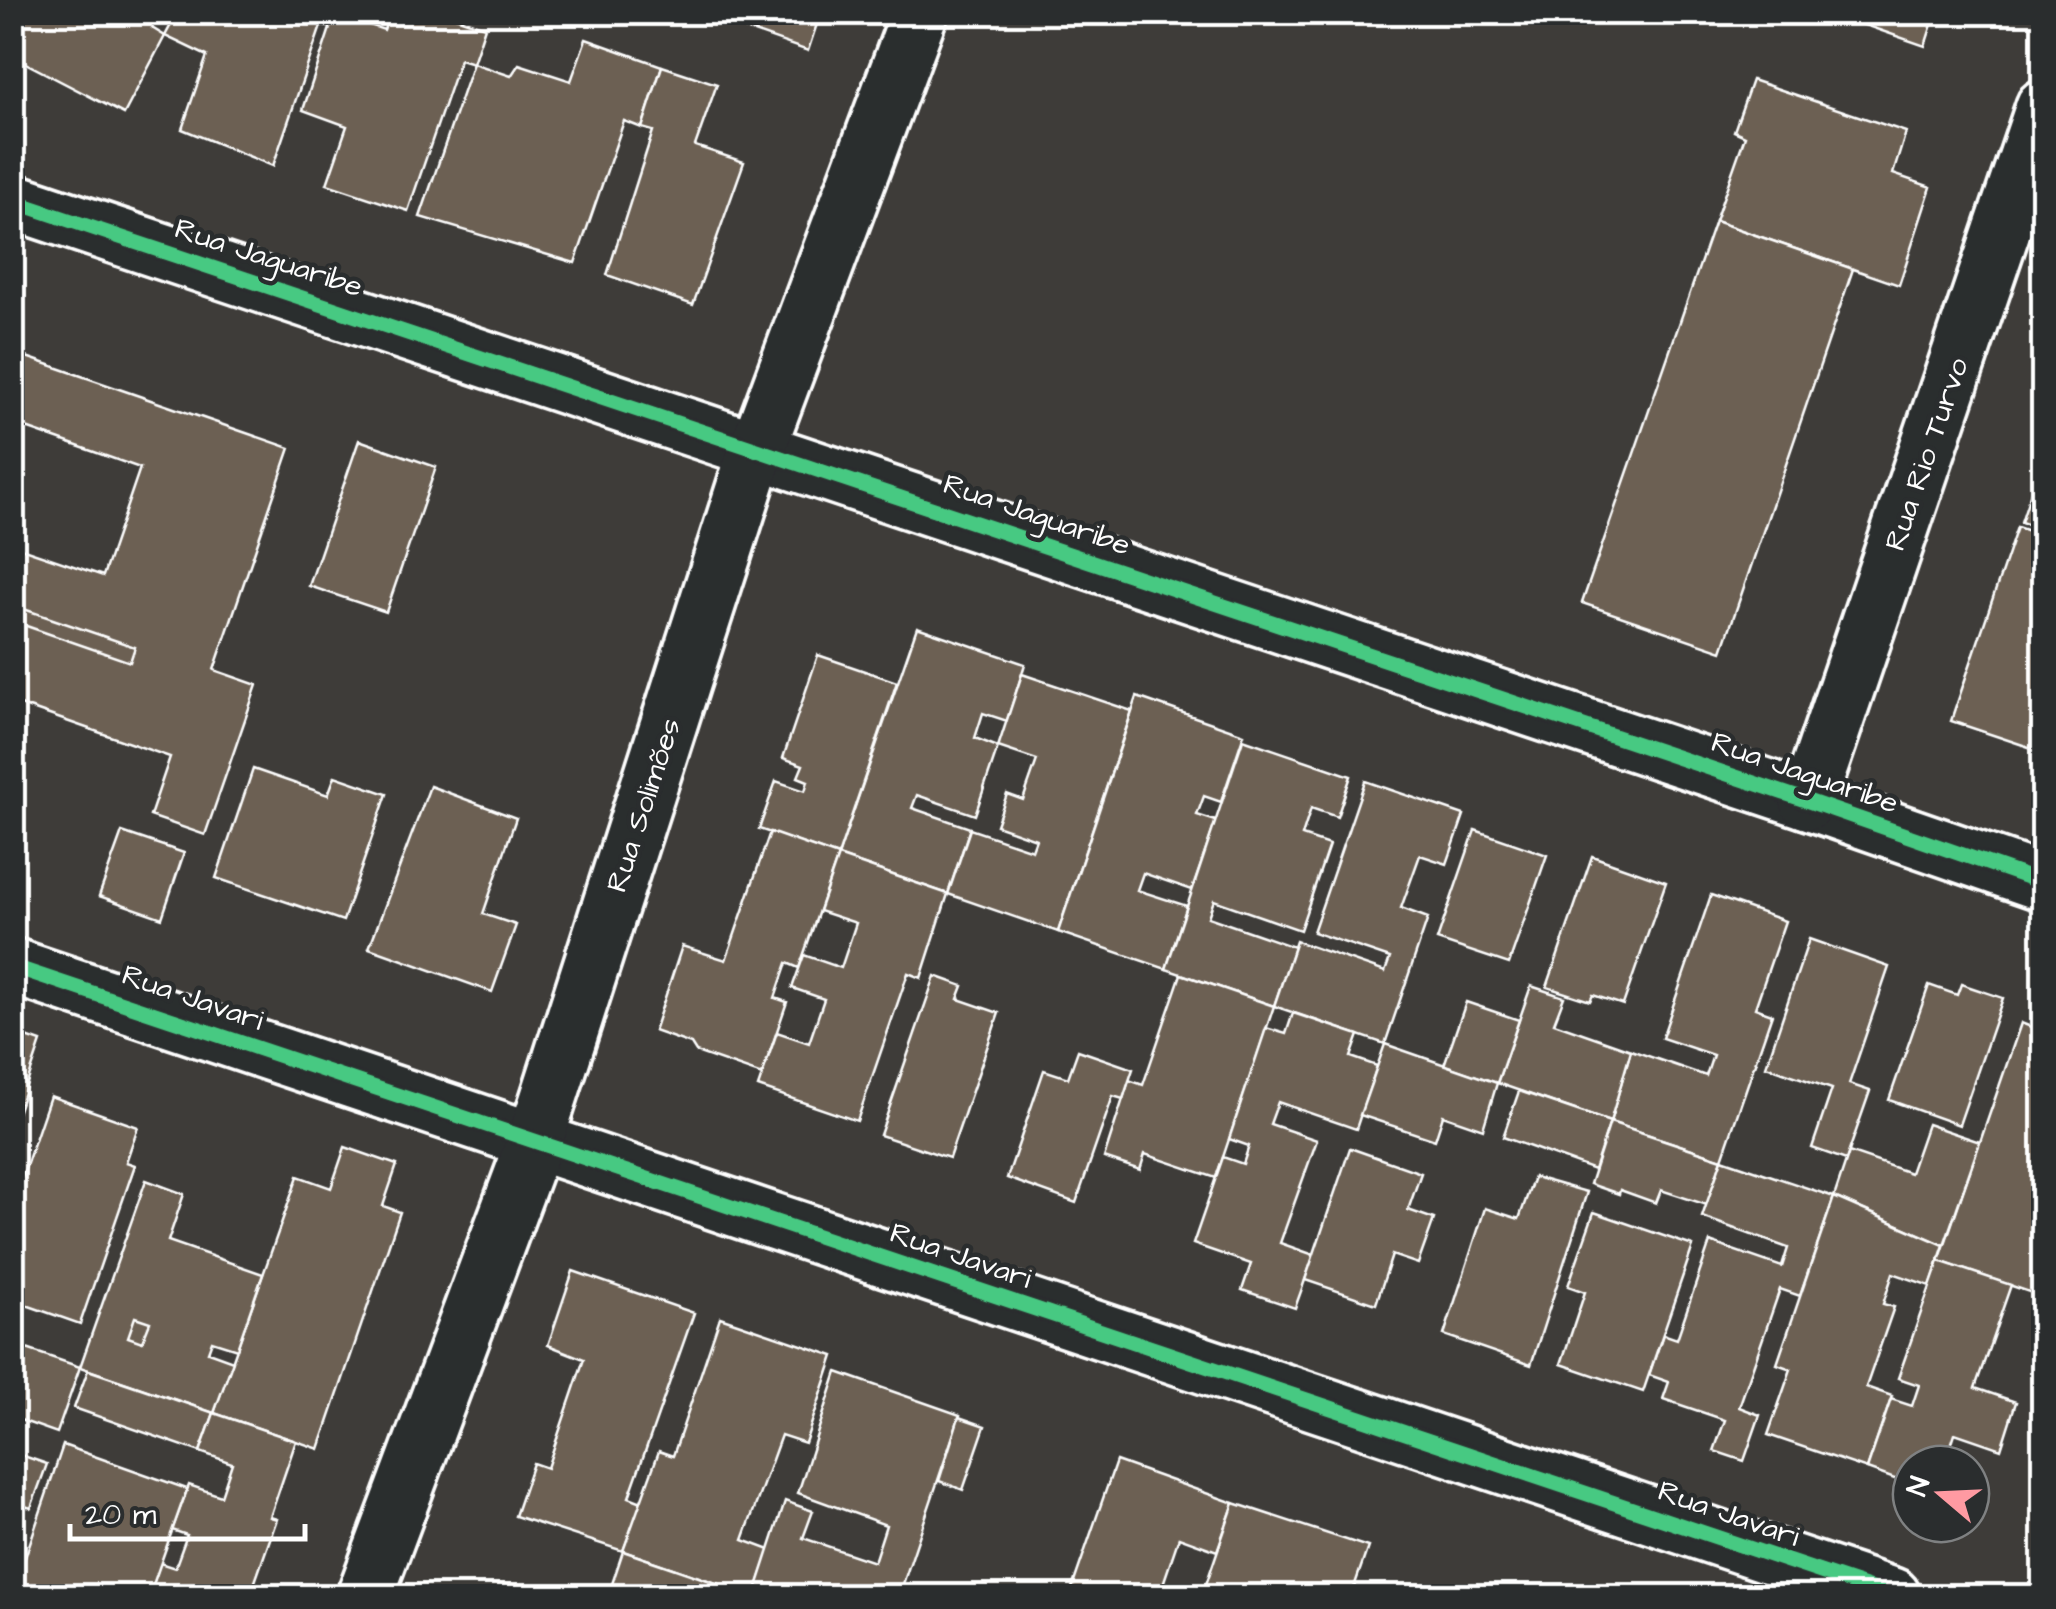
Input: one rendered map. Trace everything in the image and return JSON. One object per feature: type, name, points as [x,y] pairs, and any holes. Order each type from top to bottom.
[{"type":"street","name":"Rua Solimões","points":[[365,1596],[535,1141],[757,449],[920,12]]},
{"type":"street","name":"Rua Rio Turvo","points":[[1808,801],[2044,107]]},
{"type":"street","name":"Rua Jaguaribe","points":[[12,201],[2044,882]]},
{"type":"street","name":"Rua Javari","points":[[12,966],[1892,1596]]},
{"type":"building","points":[[12,12],[160,12],[152,28],[165,36],[124,114],[12,56]]},
{"type":"building","points":[[178,12],[335,12],[330,27],[321,26],[273,166],[182,129],[207,56],[165,36]]},
{"type":"building","points":[[390,12],[441,12],[485,27],[473,63],[460,59],[408,211],[327,184],[347,126],[303,110],[335,13],[384,30]]},
{"type":"building","points":[[697,12],[821,12],[808,51]]},
{"type":"building","points":[[1827,12],[1936,12],[1925,46]]},
{"type":"building","points":[[586,39],[662,66],[642,128],[624,121],[575,263],[420,217],[473,63],[511,76],[519,64],[571,81]]},
{"type":"building","points":[[662,66],[717,84],[695,146],[744,162],[693,305],[607,275],[653,131],[642,128]]},
{"type":"building","points":[[1752,80],[1906,132],[1893,174],[1931,187],[1899,285],[1715,221],[1745,136],[1734,131]]},
{"type":"building","points":[[1715,221],[1853,269],[1722,651],[1582,603]]},
{"type":"building","points":[[12,352],[290,448],[214,670],[257,685],[205,835],[150,816],[170,757],[12,702],[12,545],[103,576],[140,468],[12,423]]},
{"type":"building","points":[[359,440],[436,467],[386,612],[309,586]]},
{"type":"building","points":[[2040,465],[2044,466],[2044,530],[2021,522]]},
{"type":"building","points":[[2017,527],[2044,536],[2044,752],[1951,721]]},
{"type":"building","points":[[12,605],[135,647],[130,662],[12,621]]},
{"type":"building","points":[[917,627],[1025,664],[1007,721],[983,713],[975,738],[998,747],[975,815],[917,795],[912,808],[970,828],[948,894],[838,856]]},
{"type":"building","points":[[818,655],[897,682],[838,856],[759,829],[776,781],[805,791],[808,781],[798,777],[803,765],[783,758]]},
{"type":"building","points":[[1022,674],[1132,711],[1058,932],[948,894],[970,829],[1032,850],[1036,839],[996,825],[1007,794],[1023,800],[1037,760],[998,747]]},
{"type":"building","points":[[1137,697],[1244,734],[1221,802],[1204,796],[1197,815],[1216,821],[1192,890],[1143,873],[1137,890],[1187,906],[1166,969],[1058,932]]},
{"type":"building","points":[[1243,739],[1351,776],[1337,817],[1311,808],[1302,836],[1329,845],[1300,930],[1214,900],[1208,917],[1294,947],[1274,1006],[1166,969]]},
{"type":"building","points":[[253,769],[328,795],[335,776],[387,794],[343,921],[216,878]]},
{"type":"building","points":[[1365,781],[1464,815],[1447,864],[1420,855],[1401,908],[1428,918],[1385,1044],[1274,1006],[1296,941],[1385,972],[1390,958],[1313,932]]},
{"type":"building","points":[[430,786],[516,818],[483,914],[516,925],[492,992],[369,948]]},
{"type":"building","points":[[1475,830],[1547,855],[1509,964],[1437,940]]},
{"type":"building","points":[[122,832],[184,853],[162,918],[99,896]]},
{"type":"building","points":[[770,832],[838,856],[799,968],[787,963],[775,998],[787,1002],[762,1075],[696,1052],[691,1044],[654,1031],[682,946],[726,960]]},
{"type":"building","points":[[838,856],[948,894],[921,978],[908,973],[857,1121],[758,1087],[777,1032],[809,1043],[824,999],[792,988],[804,955],[841,968],[856,923],[819,911]]},
{"type":"building","points":[[1592,856],[1666,882],[1623,1005],[1593,995],[1590,1001],[1547,987]]},
{"type":"building","points":[[1711,895],[1785,921],[1755,1008],[1772,1014],[1722,1159],[1610,1122],[1631,1050],[1706,1076],[1713,1055],[1662,1038]]},
{"type":"building","points":[[1809,939],[1889,967],[1849,1084],[1870,1091],[1846,1160],[1812,1148],[1832,1089],[1766,1066]]},
{"type":"building","points":[[1181,974],[1274,1006],[1216,1178],[1145,1154],[1140,1170],[1104,1158],[1129,1080],[1143,1085]]},
{"type":"building","points":[[935,976],[963,986],[958,999],[999,1013],[949,1158],[880,1135]]},
{"type":"building","points":[[1961,984],[2003,998],[1959,1125],[1889,1100],[1929,985],[1957,995]]},
{"type":"building","points":[[1531,986],[1564,997],[1554,1023],[1631,1050],[1610,1122],[1497,1083]]},
{"type":"building","points":[[1466,1002],[1519,1020],[1497,1083],[1444,1065]]},
{"type":"building","points":[[1293,1013],[1359,1035],[1351,1057],[1377,1066],[1356,1129],[1278,1102],[1270,1124],[1317,1140],[1280,1243],[1314,1255],[1295,1308],[1242,1290],[1251,1264],[1193,1244],[1223,1157],[1243,1164],[1249,1146],[1229,1139],[1266,1028],[1286,1034]]},
{"type":"building","points":[[2021,1023],[2044,1032],[2044,1297],[1939,1261]]},
{"type":"building","points":[[12,1032],[41,1042],[12,1128]]},
{"type":"building","points":[[1385,1044],[1497,1083],[1483,1129],[1443,1115],[1435,1140],[1360,1115]]},
{"type":"building","points":[[1078,1050],[1133,1069],[1123,1099],[1113,1096],[1076,1203],[1007,1178],[1044,1070],[1068,1078]]},
{"type":"building","points":[[1519,1091],[1610,1122],[1594,1170],[1503,1137]]},
{"type":"building","points":[[50,1096],[138,1127],[126,1162],[135,1165],[80,1324],[12,1300],[12,1207]]},
{"type":"building","points":[[1610,1122],[1722,1159],[1707,1205],[1661,1190],[1656,1203],[1590,1184]]},
{"type":"building","points":[[1927,1124],[1980,1142],[1944,1245],[1834,1197],[1849,1152],[1910,1173]]},
{"type":"building","points":[[345,1147],[397,1165],[383,1206],[400,1212],[319,1449],[214,1413],[298,1176],[331,1188]]},
{"type":"building","points":[[1350,1148],[1421,1173],[1408,1210],[1434,1219],[1418,1264],[1392,1255],[1376,1304],[1305,1280]]},
{"type":"building","points":[[1722,1159],[1834,1197],[1800,1296],[1780,1289],[1739,1407],[1760,1415],[1744,1461],[1714,1451],[1725,1420],[1663,1399],[1669,1382],[1649,1375],[1663,1334],[1677,1339],[1710,1242],[1782,1267],[1788,1248],[1702,1217]]},
{"type":"building","points":[[1534,1177],[1587,1192],[1531,1365],[1444,1335],[1485,1208],[1519,1219]]},
{"type":"building","points":[[146,1180],[184,1194],[168,1241],[263,1274],[237,1349],[212,1341],[208,1352],[233,1361],[214,1413],[80,1367]]},
{"type":"building","points":[[1834,1197],[1944,1245],[1930,1286],[1893,1273],[1883,1304],[1894,1307],[1866,1387],[1892,1396],[1867,1469],[1768,1435],[1791,1369],[1777,1364]]},
{"type":"building","points":[[1594,1212],[1693,1246],[1643,1392],[1561,1364],[1585,1292],[1568,1286]]},
{"type":"building","points":[[1939,1261],[2011,1285],[1975,1388],[2016,1402],[2001,1449],[1955,1433],[1951,1444],[1891,1444],[1891,1478],[1867,1469],[1891,1399],[1912,1406],[1919,1385],[1898,1378]]},
{"type":"building","points":[[573,1271],[694,1313],[629,1497],[642,1502],[623,1551],[515,1516],[533,1463],[547,1468],[584,1359],[548,1345]]},
{"type":"building","points":[[135,1317],[150,1322],[142,1342],[128,1337]]},
{"type":"building","points":[[720,1317],[834,1356],[805,1443],[781,1435],[743,1540],[770,1550],[754,1596],[623,1551],[659,1451],[673,1456]]},
{"type":"building","points":[[12,1344],[80,1367],[57,1433],[12,1417]]},
{"type":"building","points":[[88,1370],[214,1413],[200,1452],[74,1408]]},
{"type":"building","points":[[837,1372],[960,1415],[899,1596],[754,1596],[785,1501],[813,1511],[803,1538],[874,1562],[886,1525],[798,1493]]},
{"type":"building","points":[[214,1413],[296,1441],[270,1517],[277,1519],[250,1596],[149,1596],[160,1563],[175,1568],[187,1535],[172,1530],[189,1485],[221,1496],[232,1463],[200,1452]]},
{"type":"building","points":[[959,1417],[985,1426],[963,1490],[939,1481]]},
{"type":"building","points":[[63,1445],[187,1489],[149,1596],[12,1596]]},
{"type":"building","points":[[12,1452],[47,1464],[31,1508],[12,1502]]},
{"type":"building","points":[[1116,1461],[1234,1503],[1217,1551],[1179,1537],[1159,1596],[1095,1596],[1072,1588]]},
{"type":"building","points":[[1234,1503],[1368,1547],[1351,1596],[1202,1596]]},
{"type":"building","points":[[623,1551],[754,1596],[608,1596]]},
{"type":"cycle path","points":[[12,201],[2044,883]]},
{"type":"cycle path","points":[[12,966],[1892,1596]]}]
